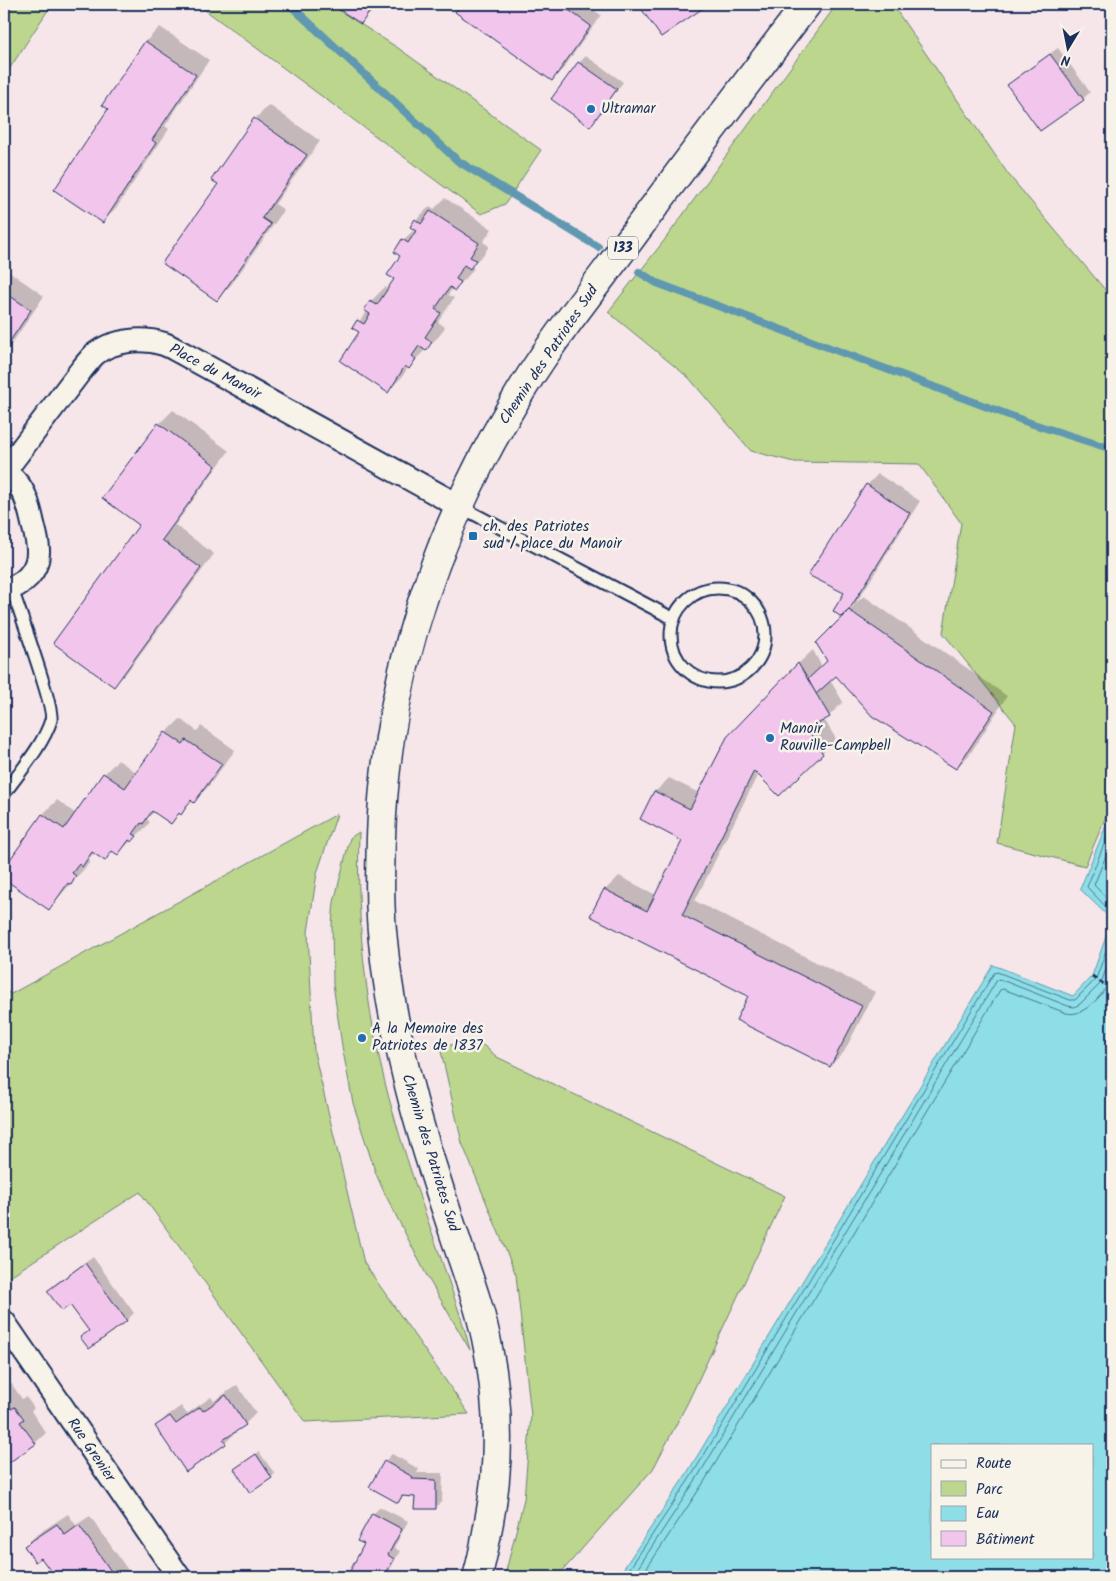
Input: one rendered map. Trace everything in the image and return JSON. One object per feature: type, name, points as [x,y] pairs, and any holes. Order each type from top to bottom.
[{"type":"main road","name":"Chemin des Patriotes Sud","points":[[477,1577],[494,1497],[498,1454],[494,1383],[488,1346],[478,1308],[430,1159],[404,1068],[394,1022],[382,940],[380,882],[384,788],[395,703],[407,651],[431,574],[459,506],[480,462],[513,404],[543,359],[630,239],[807,4]]},
{"type":"street","name":"Place du Manoir","points":[[8,589],[23,583],[31,574],[37,561],[38,550],[26,497],[17,482],[4,472],[76,376],[96,354],[109,346],[127,341],[164,344],[459,506]]},
{"type":"street","name":"Rue Grenier","points":[[4,1322],[179,1577]]},
{"type":"lane","points":[[459,506],[674,619]]},
{"type":"lane","points":[[726,588],[742,594],[754,604],[763,618],[766,635],[763,651],[755,665],[743,676],[728,682],[711,682],[698,678],[686,670],[678,660],[672,647],[671,633],[674,619],[682,605],[694,594],[710,589],[726,588]]},
{"type":"lane","points":[[4,794],[42,741],[52,718],[48,696],[8,589]]},
{"type":"path","points":[[1092,976],[1112,990]]},
{"type":"green space","points":[[4,4],[52,4],[4,77]]},
{"type":"green space","points":[[197,4],[329,4],[398,48],[541,150],[505,204],[481,214]]},
{"type":"green space","points":[[837,4],[892,4],[1008,174],[1112,298],[1112,802],[1085,866],[997,843],[1016,724],[943,633],[961,523],[919,464],[794,462],[751,451],[689,378],[608,312],[663,242]]},
{"type":"green space","points":[[337,814],[317,873],[308,932],[314,1052],[364,1263],[469,1414],[305,1422],[140,1192],[4,1280],[4,989],[11,994]]},
{"type":"green space","points":[[359,832],[359,904],[365,975],[377,1046],[400,1137],[470,1350],[428,1278],[384,1192],[376,1174],[353,1103],[333,984],[332,924],[334,902],[350,838]]},
{"type":"green space","points":[[477,1040],[497,1057],[785,1196],[688,1402],[653,1469],[557,1577],[529,1577],[506,1571],[524,1499],[531,1416],[516,1275],[462,1143],[440,1047]]},
{"type":"water","points":[[1112,811],[1112,920],[1080,889]]},
{"type":"water","points":[[1112,920],[1112,1577],[618,1577],[687,1473],[993,965],[1073,996],[1092,976]]},
{"type":"building","points":[[331,4],[360,4],[370,11],[361,24]]},
{"type":"building","points":[[461,4],[560,4],[591,26],[552,81],[455,12]]},
{"type":"building","points":[[638,4],[709,4],[661,37]]},
{"type":"building","points":[[145,41],[196,75],[152,140],[156,143],[103,223],[54,190],[108,109],[102,105]]},
{"type":"building","points":[[1050,54],[1084,100],[1040,131],[1007,85]]},
{"type":"building","points":[[578,62],[617,89],[590,127],[551,99]]},
{"type":"building","points":[[254,118],[307,155],[262,218],[271,224],[217,301],[162,263],[218,184],[211,180]]},
{"type":"building","points":[[430,211],[479,243],[470,257],[476,260],[470,269],[464,265],[456,279],[461,282],[455,291],[450,287],[435,309],[441,313],[425,337],[432,342],[426,351],[419,346],[412,356],[416,359],[409,369],[405,366],[388,393],[340,361],[359,332],[352,328],[357,320],[364,324],[370,314],[364,310],[370,301],[377,305],[394,279],[387,275],[400,256],[394,252],[402,239],[408,243],[416,231],[410,227],[415,219],[421,224]]},
{"type":"building","points":[[4,292],[31,310],[4,350]]},
{"type":"building","points":[[158,423],[216,466],[162,540],[201,568],[114,687],[53,643],[139,525],[102,498]]},
{"type":"building","points":[[866,484],[910,513],[849,610],[841,617],[833,611],[844,593],[808,575]]},
{"type":"building","points":[[849,610],[994,711],[956,769],[872,716],[836,676],[816,694],[808,679],[827,661],[816,643]]},
{"type":"building","points":[[798,663],[830,717],[808,729],[823,754],[779,796],[754,771],[682,915],[862,1006],[830,1067],[736,1020],[748,996],[590,916],[604,889],[647,911],[682,841],[640,819],[654,791],[690,809],[727,737]]},
{"type":"building","points":[[165,732],[183,744],[186,740],[222,764],[194,803],[191,800],[181,815],[179,813],[171,824],[152,811],[133,834],[137,836],[132,842],[129,840],[118,855],[112,851],[105,861],[92,852],[82,867],[79,864],[72,873],[76,876],[71,885],[68,883],[49,910],[4,879],[4,868],[42,814],[64,829],[103,773],[125,788]]},
{"type":"building","points":[[85,1263],[127,1321],[89,1349],[80,1337],[89,1331],[70,1305],[62,1311],[47,1291]]},
{"type":"building","points":[[226,1395],[246,1425],[223,1440],[226,1444],[186,1472],[155,1426],[170,1416],[176,1424],[200,1407],[203,1411]]},
{"type":"building","points":[[4,1398],[11,1409],[15,1407],[24,1419],[20,1422],[36,1444],[4,1466]]},
{"type":"building","points":[[256,1454],[272,1478],[250,1493],[234,1469]]},
{"type":"building","points":[[384,1461],[413,1477],[412,1479],[436,1480],[436,1509],[414,1509],[415,1497],[402,1496],[398,1503],[369,1487]]},
{"type":"building","points":[[372,1513],[402,1529],[388,1555],[394,1559],[384,1577],[347,1577],[364,1544],[357,1541]]},
{"type":"building","points":[[57,1524],[65,1535],[79,1525],[115,1577],[55,1577],[41,1558],[35,1562],[24,1546]]},
{"type":"waterway","points":[[289,4],[458,161],[598,247]]},
{"type":"waterway","points":[[639,272],[657,283],[1030,423],[1112,449]]},
{"type":"place","name":"Ultramar","points":[[591,109]]},
{"type":"place","name":"ch. des Patriotes sud / place du Manoir","points":[[473,536]]},
{"type":"place","name":"Manoir Rouville-Campbell","points":[[770,738]]},
{"type":"place","name":"A la Memoire des Patriotes de 1837","points":[[362,1038]]}]
